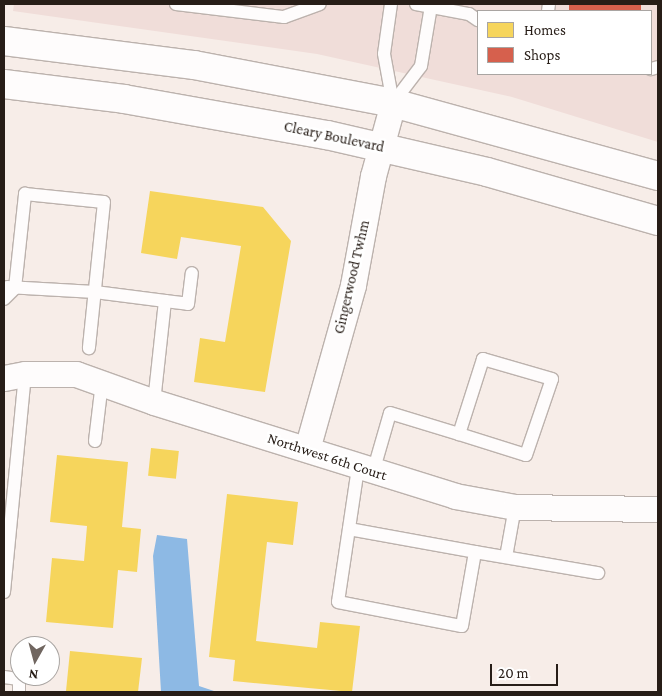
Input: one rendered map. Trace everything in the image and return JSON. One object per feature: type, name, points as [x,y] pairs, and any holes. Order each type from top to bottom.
[{"type":"street","points":[[4,41],[194,65],[392,103],[658,176]]},
{"type":"street","name":"Cleary Boulevard","points":[[4,84],[133,100],[381,146],[487,172],[658,221]]},
{"type":"street","name":"Gingerwood Twhm","points":[[306,449],[353,285],[381,146],[392,103]]},
{"type":"street","name":"Northwest 6th Court","points":[[15,376],[76,374],[154,402],[306,449],[366,470],[455,496],[515,507],[658,509]]},
{"type":"lane","points":[[176,4],[227,7],[284,17],[320,4]]},
{"type":"lane","points":[[391,4],[384,54],[392,103]]},
{"type":"lane","points":[[392,103],[421,66],[422,5],[469,14],[477,19]]},
{"type":"lane","points":[[4,299],[10,287],[25,194],[104,202],[89,348]]},
{"type":"lane","points":[[10,287],[95,292],[188,304],[192,273]]},
{"type":"lane","points":[[154,402],[165,301]]},
{"type":"lane","points":[[459,434],[483,359],[552,379],[526,456],[390,413],[366,470],[349,529],[338,602],[462,626],[475,552]]},
{"type":"lane","points":[[4,592],[15,376]]},
{"type":"lane","points":[[95,441],[102,382]]},
{"type":"lane","points":[[506,557],[515,507]]},
{"type":"lane","points":[[349,529],[598,573]]},
{"type":"lane","points":[[4,677],[19,679],[19,692]]},
{"type":"shaded area","points":[[14,4],[658,4],[658,142],[512,97],[317,54],[13,11]]},
{"type":"water","points":[[157,535],[187,539],[199,686],[217,692],[161,692],[153,556]]},
{"type":"building: Homes","points":[[150,191],[263,207],[291,241],[265,392],[194,382],[200,338],[225,342],[241,246],[181,237],[177,259],[141,253]]},
{"type":"building: Homes","points":[[151,448],[179,451],[176,479],[148,476]]},
{"type":"building: Homes","points":[[57,455],[128,462],[122,527],[141,529],[137,572],[118,570],[113,628],[46,622],[52,558],[84,561],[87,526],[50,522]]},
{"type":"building: Homes","points":[[227,494],[298,502],[293,545],[267,542],[256,641],[317,648],[320,622],[360,626],[352,692],[233,681],[235,660],[209,657]]},
{"type":"building: Homes","points":[[70,651],[142,658],[138,692],[66,691]]},
{"type":"building: Shops","points":[[569,4],[641,4],[641,10],[569,10]]}]
